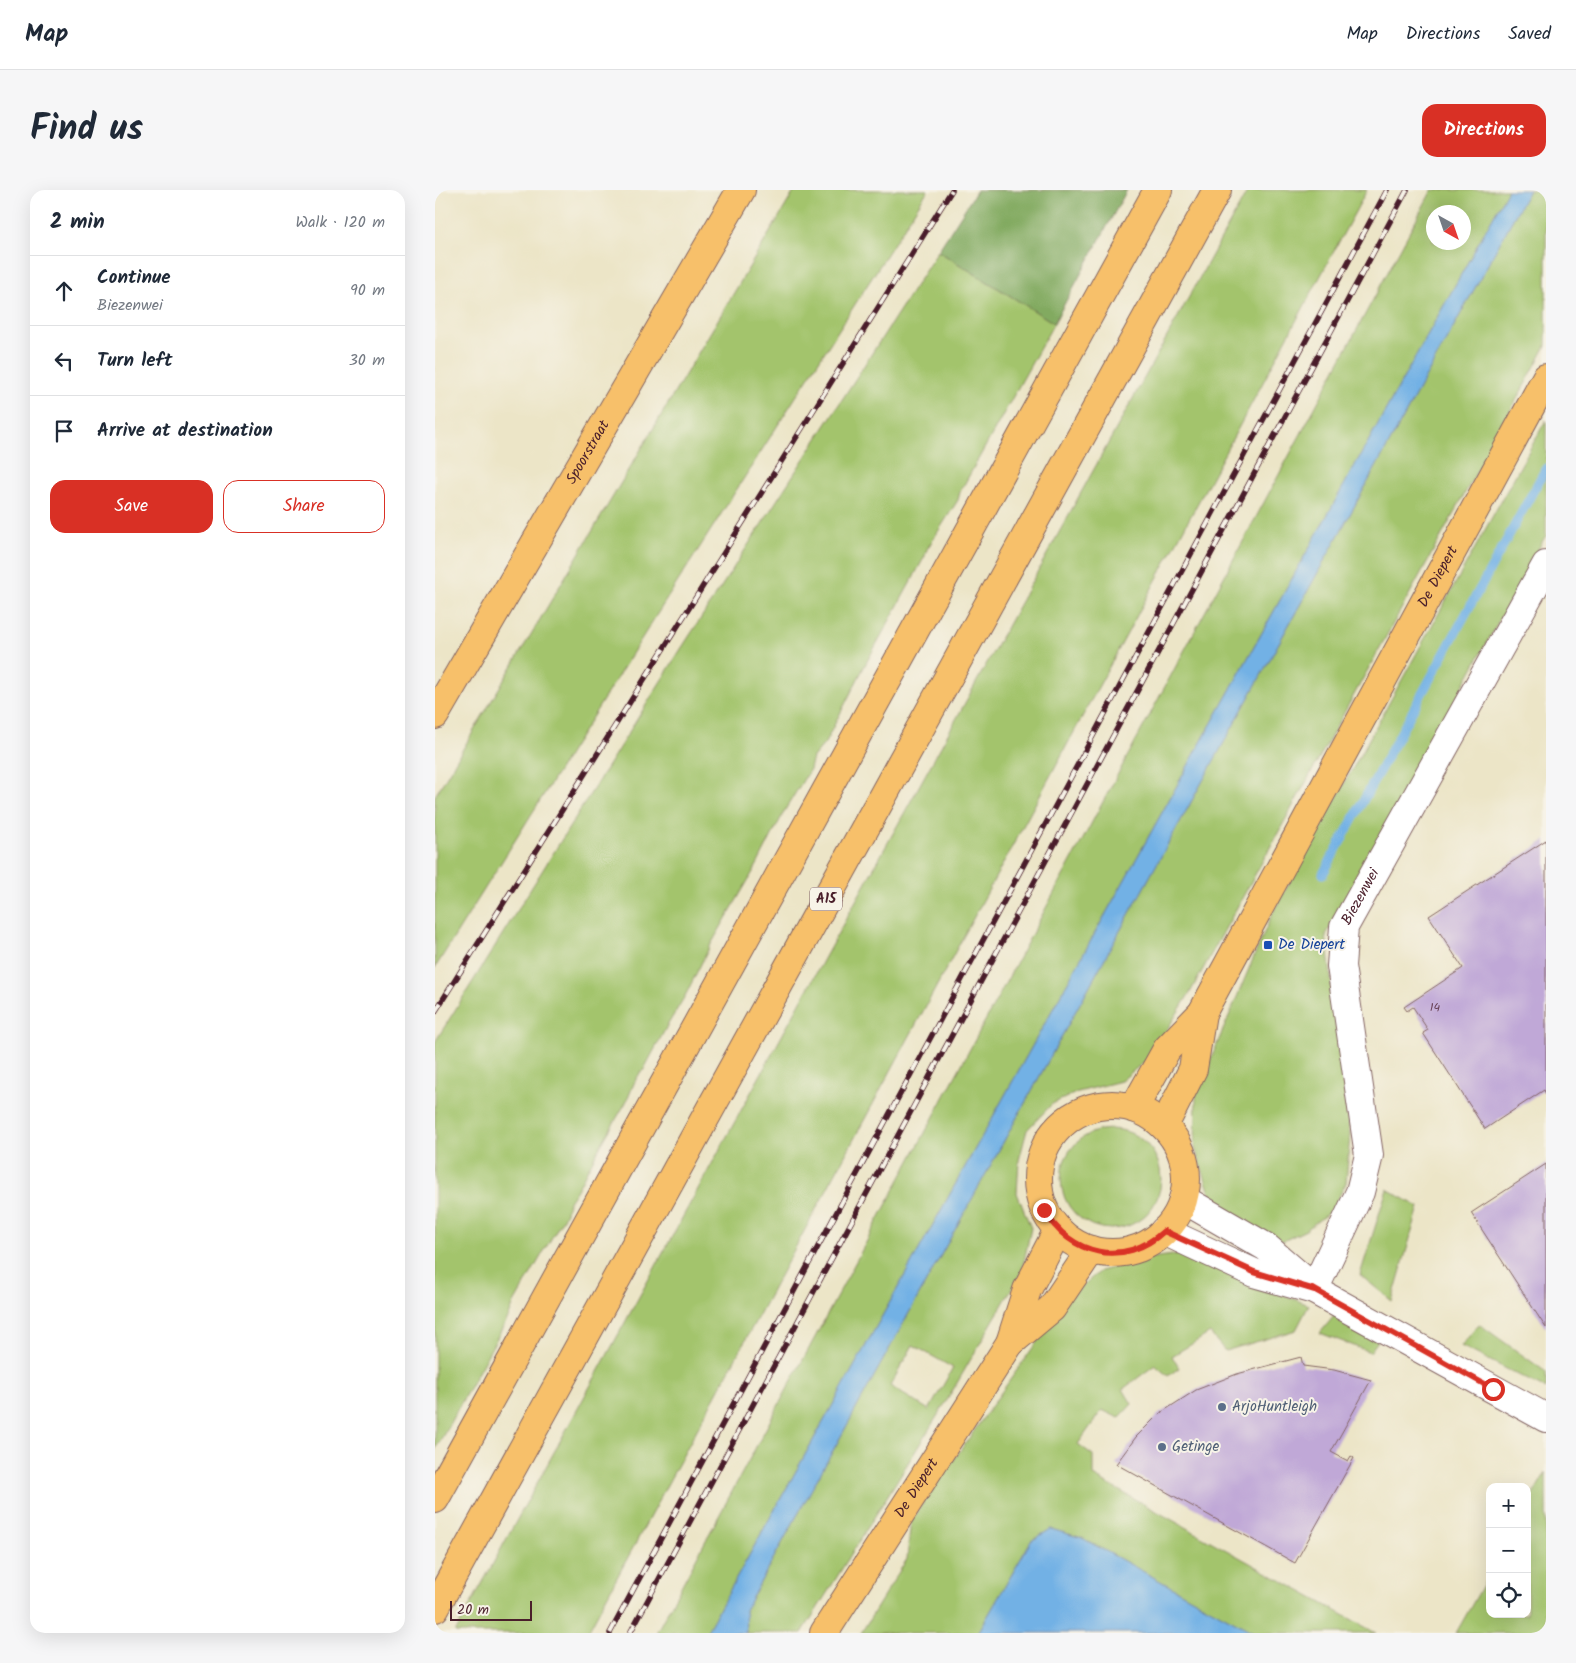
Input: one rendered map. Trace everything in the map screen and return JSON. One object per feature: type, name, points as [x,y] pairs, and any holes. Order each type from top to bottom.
[{"type":"main road","name":"Spoorstraat","points":[[435,715],[741,190]]},
{"type":"main road","points":[[435,1499],[1157,190]]},
{"type":"main road","name":"A15","points":[[435,1609],[1217,190]]},
{"type":"main road","name":"De Diepert","points":[[1134,1108],[1167,1049],[1202,1013],[1546,378]]},
{"type":"main road","name":"De Diepert","points":[[1164,1126],[1193,1069],[1202,1013]]},
{"type":"main road","points":[[1110,1104],[1134,1108],[1150,1115],[1164,1126],[1176,1142],[1183,1160],[1186,1180],[1183,1199],[1175,1216],[1164,1231],[1148,1243],[1130,1250],[1111,1253],[1091,1250],[1073,1242],[1058,1230],[1044,1210],[1038,1187],[1039,1162],[1048,1140],[1065,1121],[1086,1109],[1110,1104]]},
{"type":"main road","name":"De Diepert","points":[[824,1633],[1009,1343],[1027,1290],[1058,1230]]},
{"type":"main road","name":"De Diepert","points":[[1009,1343],[1052,1308],[1091,1250]]},
{"type":"street","name":"Biezenwei","points":[[1315,1290],[1360,1192],[1369,1155],[1341,966],[1343,927],[1546,565]]},
{"type":"street","points":[[1183,1199],[1266,1246],[1315,1290]]},
{"type":"street","points":[[1164,1231],[1254,1272],[1315,1290],[1546,1418]]},
{"type":"green space","points":[[795,190],[928,190],[647,630],[435,968],[435,796]]},
{"type":"green space","points":[[977,190],[1127,190],[1054,323],[938,251]]},
{"type":"green space","points":[[1248,190],[1367,190],[587,1633],[455,1633],[859,895]]},
{"type":"green space","points":[[1432,190],[1508,190],[706,1633],[656,1633]]},
{"type":"green space","points":[[1529,190],[1546,190],[1546,346],[1191,991],[1150,1057],[1121,1081],[1078,1092],[1052,1104],[1027,1130],[1019,1160],[1017,1193],[1031,1228],[1022,1271],[946,1402],[802,1633],[746,1633],[745,1610]],"holes":[[[913,1345],[953,1368],[929,1410],[890,1386]]]},
{"type":"green space","points":[[938,251],[1054,323],[960,492],[958,500],[927,549],[825,743],[813,757],[810,769],[785,810],[757,865],[710,946],[685,996],[643,1071],[635,1081],[625,1104],[569,1202],[566,1213],[514,1303],[508,1318],[435,1450],[435,1042],[681,649]]},
{"type":"green space","points":[[1546,420],[1546,535],[1326,935],[1350,1135],[1346,1183],[1332,1210],[1306,1230],[1283,1241],[1241,1222],[1210,1193],[1195,1148],[1196,1094],[1272,914]]},
{"type":"green space","points":[[1111,1129],[1130,1133],[1146,1144],[1157,1160],[1161,1179],[1157,1198],[1146,1214],[1130,1225],[1111,1229],[1092,1225],[1076,1214],[1065,1198],[1061,1179],[1065,1160],[1076,1144],[1092,1133]]},
{"type":"green space","points":[[1387,1189],[1419,1207],[1392,1301],[1360,1275]]},
{"type":"green space","points":[[1181,1254],[1309,1305],[1296,1330],[1225,1351],[1210,1333],[1172,1356],[1179,1368],[1168,1376],[1155,1365],[1123,1389],[1132,1404],[1119,1418],[1102,1410],[1078,1444],[1093,1455],[1093,1476],[1376,1633],[1255,1633],[1082,1538],[1051,1529],[1031,1541],[978,1633],[861,1633],[907,1559],[911,1520],[1068,1298],[1100,1271],[1150,1258]]},
{"type":"green space","points":[[1334,1316],[1378,1341],[1370,1352],[1320,1333]]},
{"type":"green space","points":[[1479,1324],[1546,1372],[1546,1389],[1461,1346]]},
{"type":"green space","points":[[1546,1472],[1546,1633],[1456,1633],[1486,1580],[1486,1618],[1531,1618],[1531,1498]]},
{"type":"water","points":[[1508,190],[1529,190],[745,1610],[746,1633],[706,1633]]},
{"type":"water","points":[[1051,1529],[1082,1538],[1255,1633],[978,1633],[1031,1541]]},
{"type":"building","points":[[1546,840],[1546,1094],[1544,1090],[1485,1129],[1423,1033],[1428,1030],[1413,1007],[1407,1011],[1404,1007],[1463,968],[1429,916]]},
{"type":"building","points":[[1546,1164],[1546,1328],[1471,1213]]},
{"type":"building","points":[[1301,1357],[1303,1366],[1334,1370],[1371,1380],[1331,1452],[1348,1461],[1351,1456],[1354,1458],[1295,1563],[1116,1464],[1136,1437],[1159,1414],[1196,1390],[1237,1374]]},
{"type":"waterway","points":[[1323,874],[1546,468]]},
{"type":"railway","points":[[435,1012],[952,190]]},
{"type":"railway","points":[[610,1633],[1387,190]]},
{"type":"railway","points":[[630,1633],[1407,190]]},
{"type":"place","name":"De Diepert","points":[[1268,945]]},
{"type":"place","name":"ArjoHuntleigh","points":[[1222,1407]]},
{"type":"place","name":"Getinge","points":[[1162,1447]]},
{"type":"route","points":[[1044,1210],[1050,1221],[1065,1236],[1082,1247],[1091,1250],[1111,1253],[1130,1250],[1148,1243],[1164,1231],[1254,1272],[1315,1290],[1493,1389]]}]
